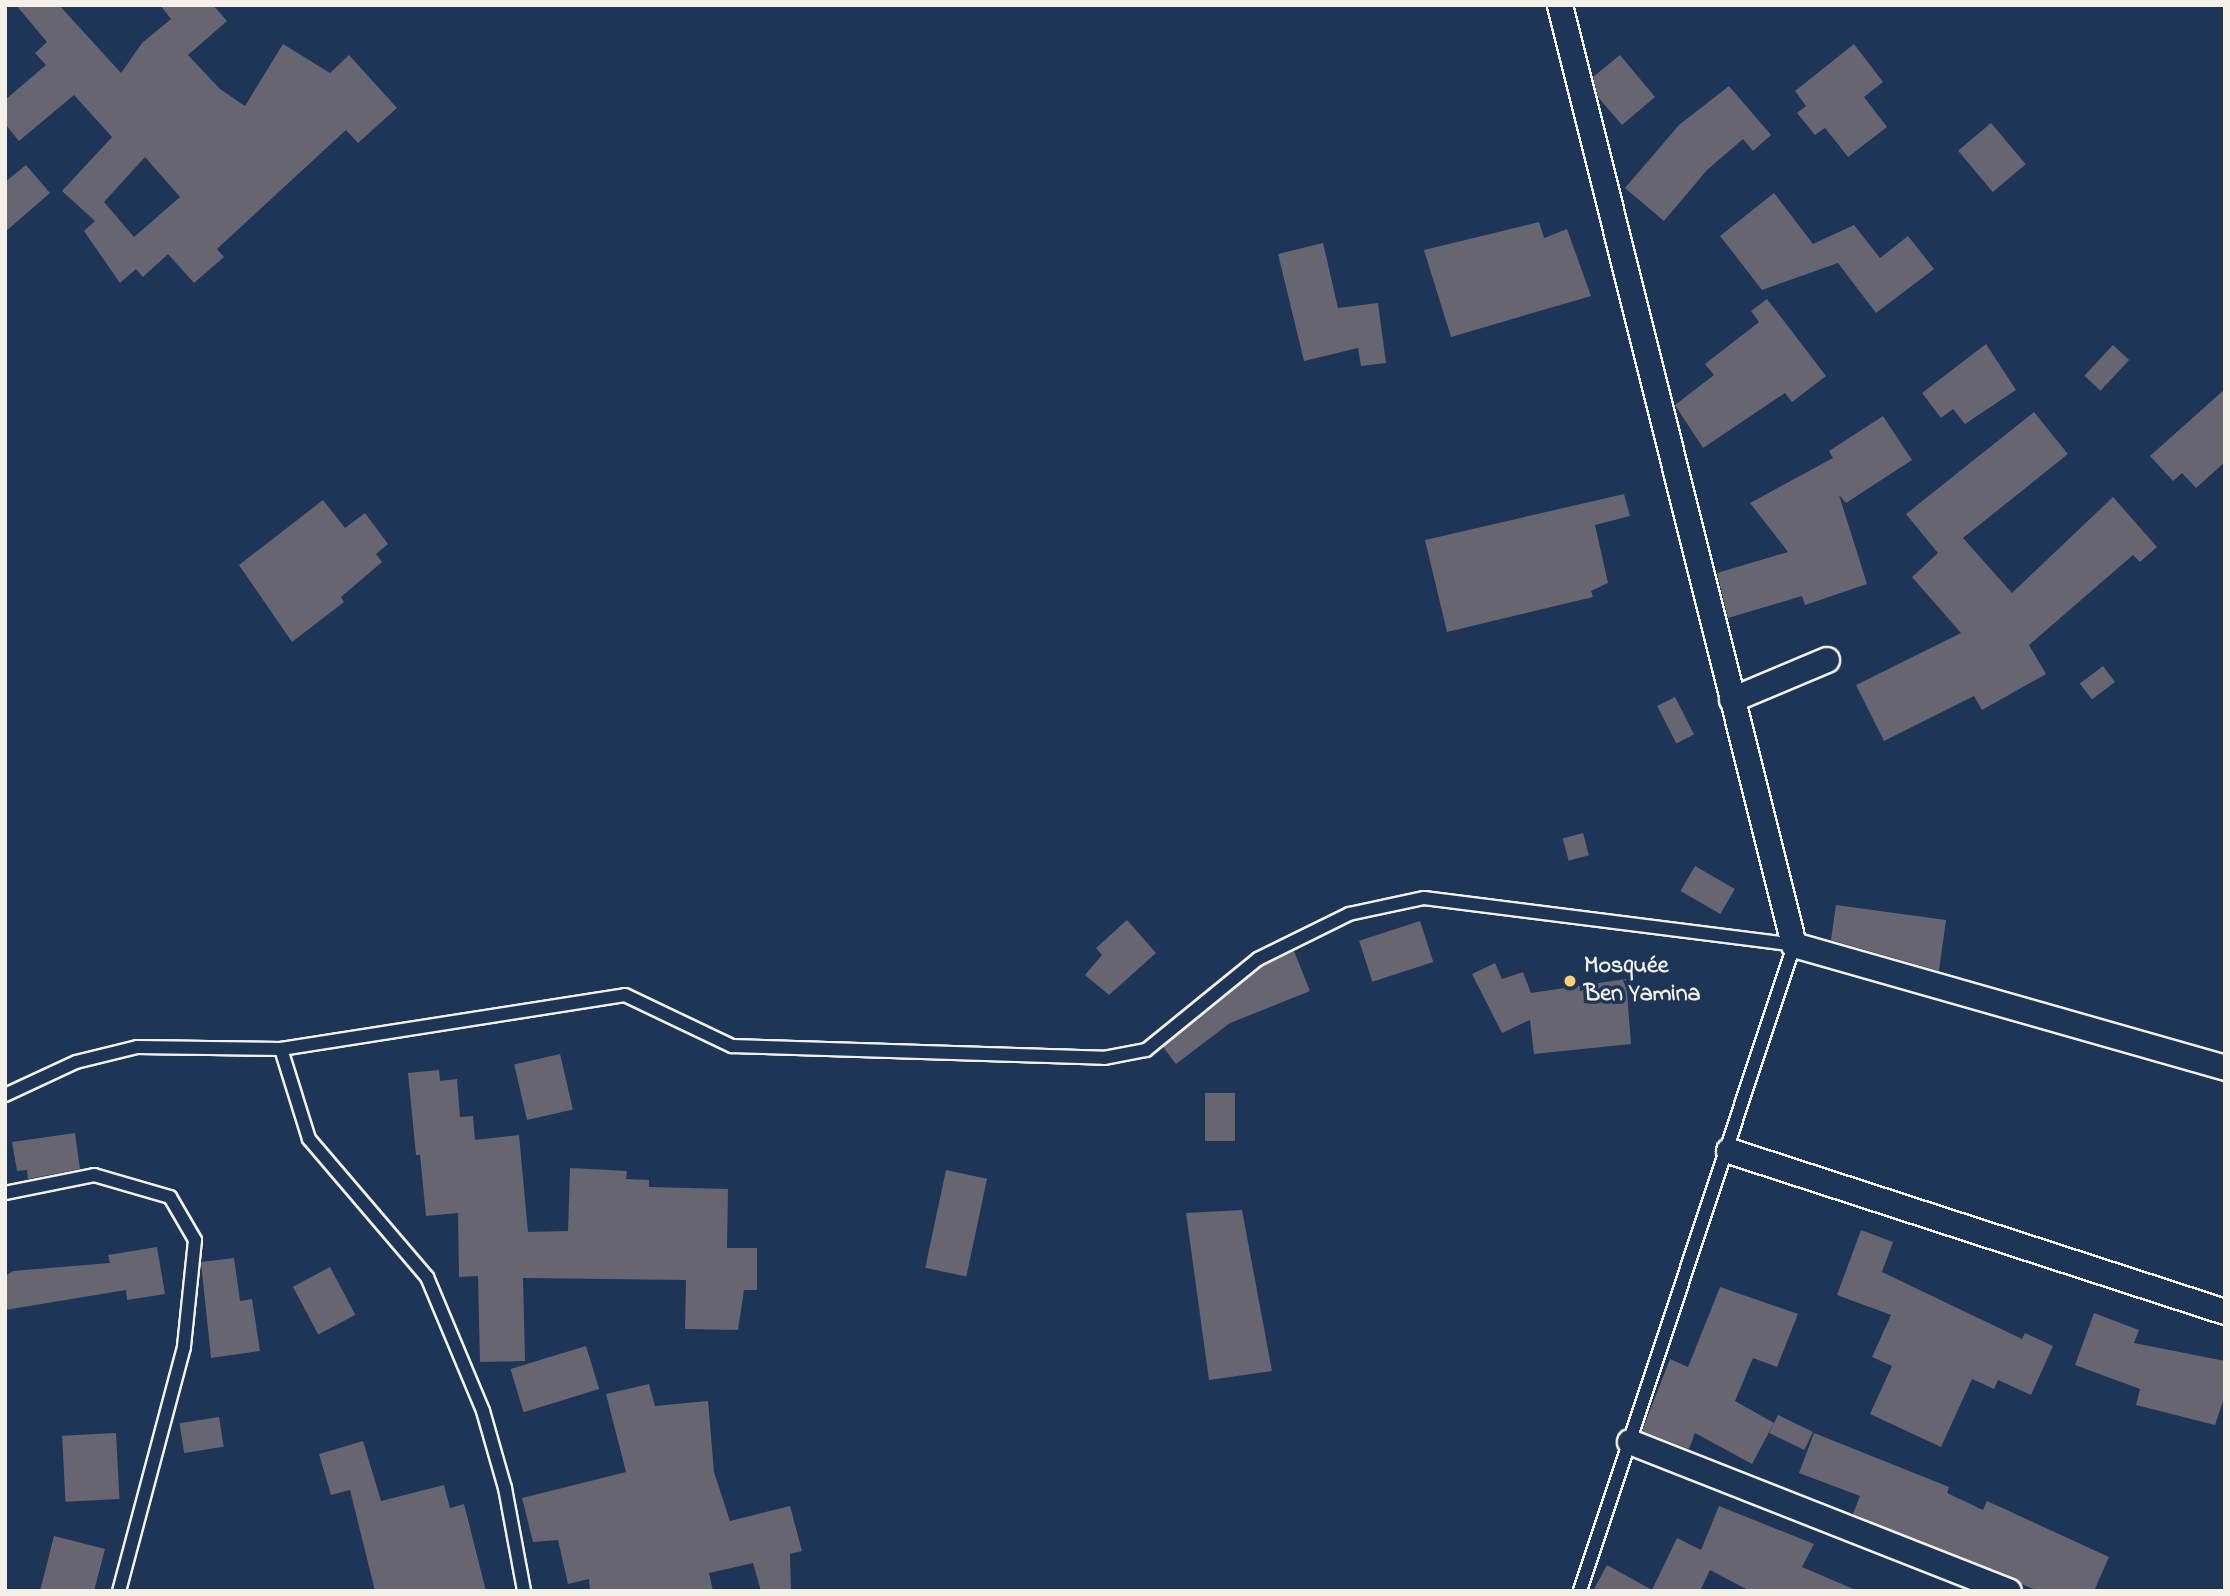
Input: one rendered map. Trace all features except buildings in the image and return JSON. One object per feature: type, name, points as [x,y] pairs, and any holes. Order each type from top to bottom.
[{"type":"street","points":[[1560,5],[1794,945],[2225,1068]]},
{"type":"street","points":[[1732,700],[1827,660]]},
{"type":"street","points":[[1729,1151],[2225,1312]]},
{"type":"street","points":[[1630,1442],[2009,1591]]},
{"type":"lane","points":[[5,1095],[76,1062],[138,1047],[281,1049],[625,995],[732,1046],[1104,1059],[1146,1049],[1258,959],[1349,914],[1424,898],[1794,945],[1729,1151],[1580,1591]]},
{"type":"lane","points":[[281,1049],[309,1139],[427,1277],[483,1411],[505,1488],[524,1591]]},
{"type":"lane","points":[[5,1193],[94,1175],[170,1197],[195,1240],[184,1347],[119,1591]]},
{"type":"place","name":"Mosquée Ben Yamina","points":[[1570,981]]}]
